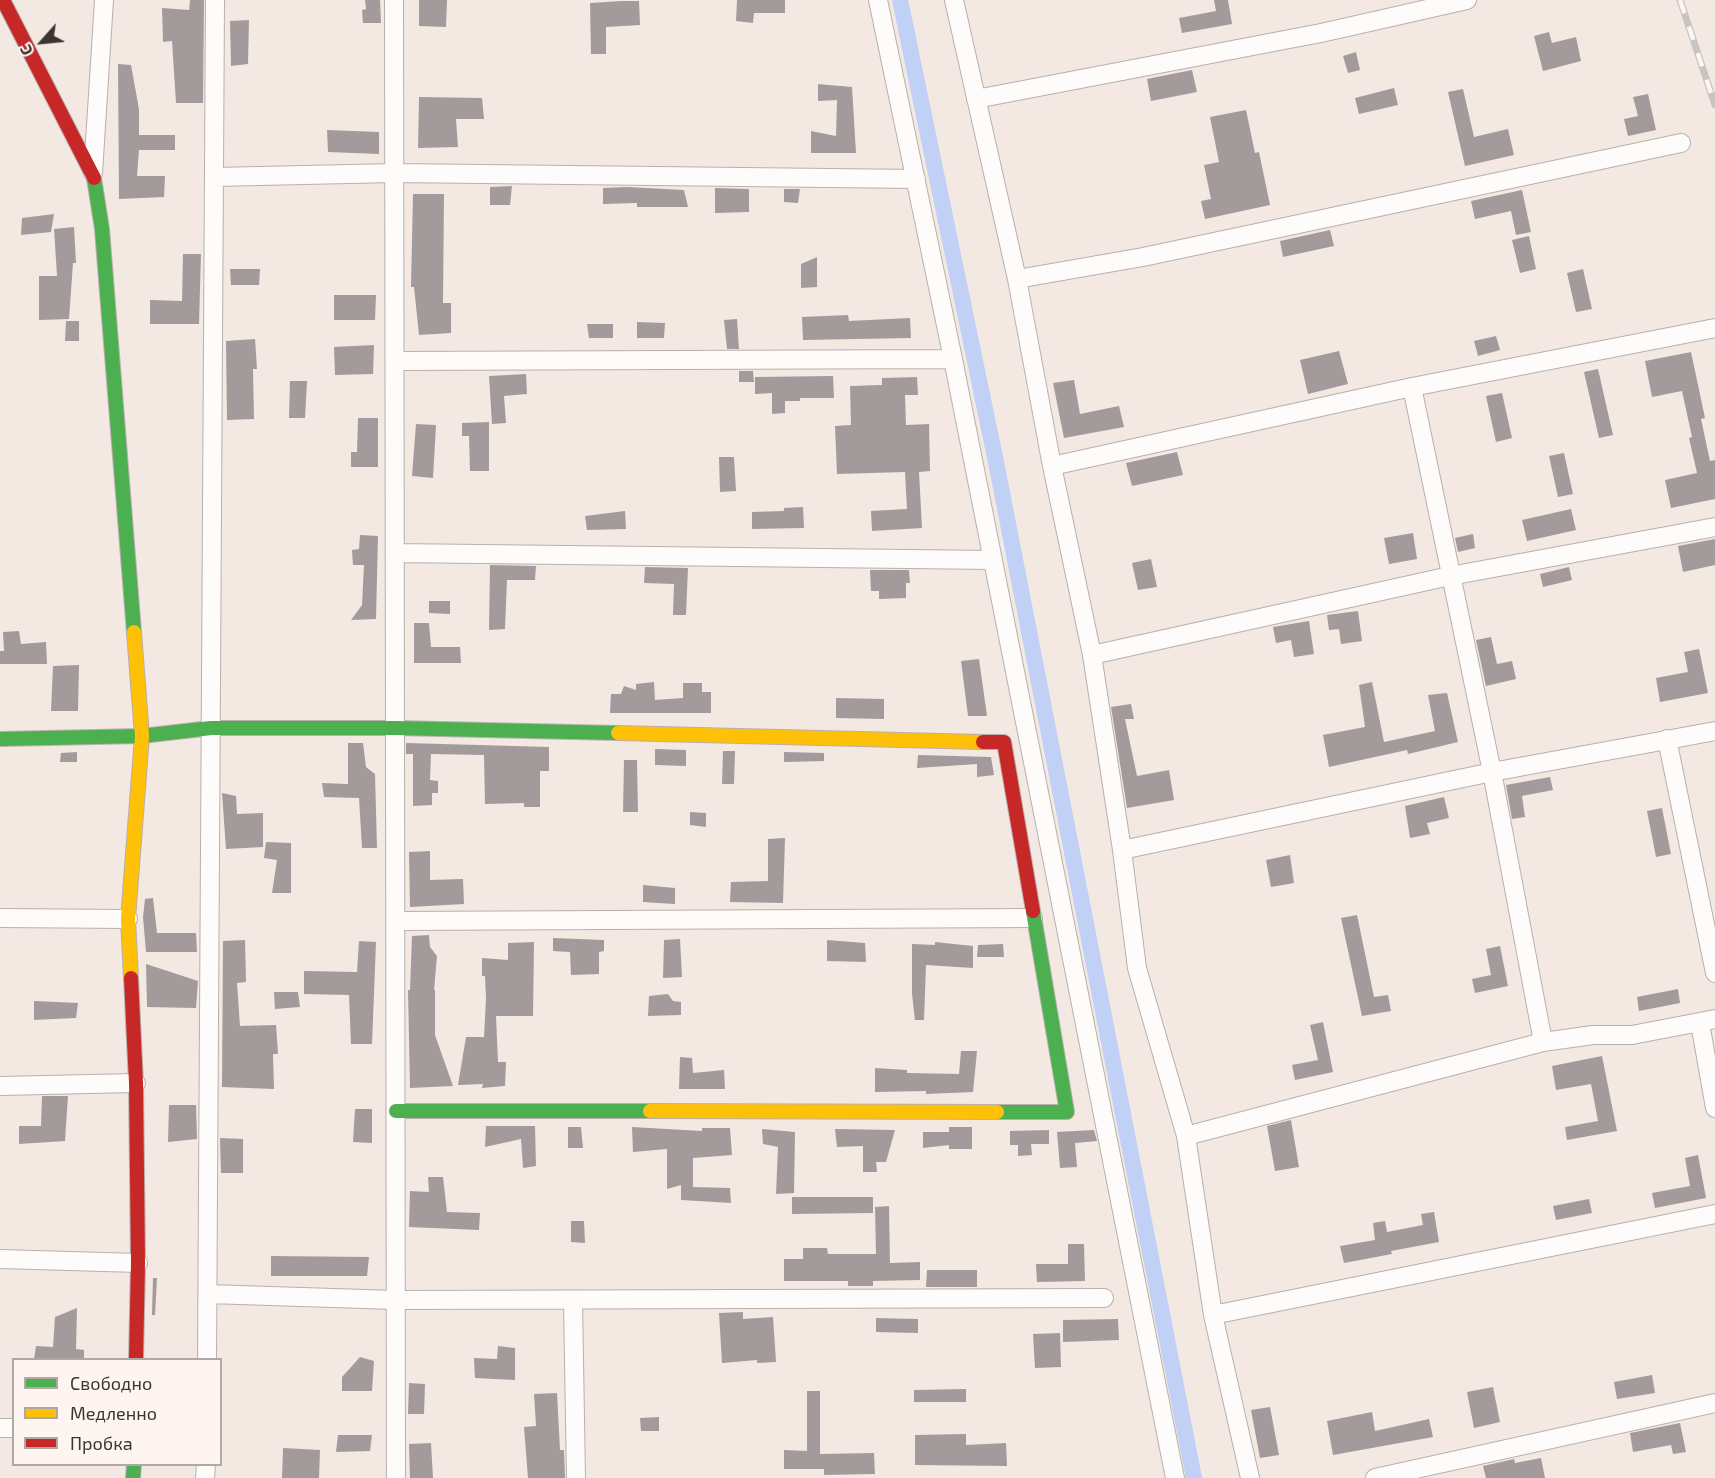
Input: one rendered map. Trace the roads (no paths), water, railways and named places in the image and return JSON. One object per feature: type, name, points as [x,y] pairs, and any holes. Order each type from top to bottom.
[{"type":"street","points":[[104,0],[93,175],[102,229],[142,736],[128,919],[136,1083],[138,1263],[136,1358]]},
{"type":"street","points":[[207,1358],[215,0]]},
{"type":"street","points":[[394,0],[396,1478]]},
{"type":"street","points":[[878,0],[953,358],[1175,1478]]},
{"type":"street","points":[[954,0],[1017,279],[1052,466],[1092,655],[1122,850],[1137,968],[1186,1136],[1213,1315],[1250,1478]]},
{"type":"street","points":[[976,99],[1321,33],[1467,0]]},
{"type":"street","points":[[2,1],[93,175]]},
{"type":"street","points":[[1017,279],[1143,256],[1681,143]]},
{"type":"street","points":[[214,177],[395,173],[916,179]]},
{"type":"street","points":[[1052,466],[1412,387],[1715,328]]},
{"type":"street","points":[[395,361],[953,358]]},
{"type":"street","points":[[1412,387],[1492,772],[1543,1042]]},
{"type":"street","points":[[1092,655],[1450,576],[1715,527]]},
{"type":"street","points":[[395,553],[993,560]]},
{"type":"street","points":[[0,739],[142,736],[211,728],[396,728],[1004,742],[1067,1112],[396,1111]]},
{"type":"street","points":[[1122,850],[1492,772],[1715,731]]},
{"type":"street","points":[[1667,739],[1715,973]]},
{"type":"street","points":[[0,918],[128,919]]},
{"type":"street","points":[[396,921],[1033,918]]},
{"type":"street","points":[[1186,1136],[1543,1042],[1593,1035],[1632,1035],[1707,1021],[1715,1108]]},
{"type":"street","points":[[0,1086],[136,1083]]},
{"type":"street","points":[[1213,1315],[1715,1215]]},
{"type":"street","points":[[0,1259],[138,1263]]},
{"type":"street","points":[[208,1294],[396,1300],[573,1301],[1104,1298]]},
{"type":"street","points":[[573,1301],[576,1478]]},
{"type":"street","points":[[1375,1478],[1715,1403]]},
{"type":"waterway","points":[[900,0],[996,462],[1194,1478]]},
{"type":"railway","points":[[1680,0],[1715,105]]}]
